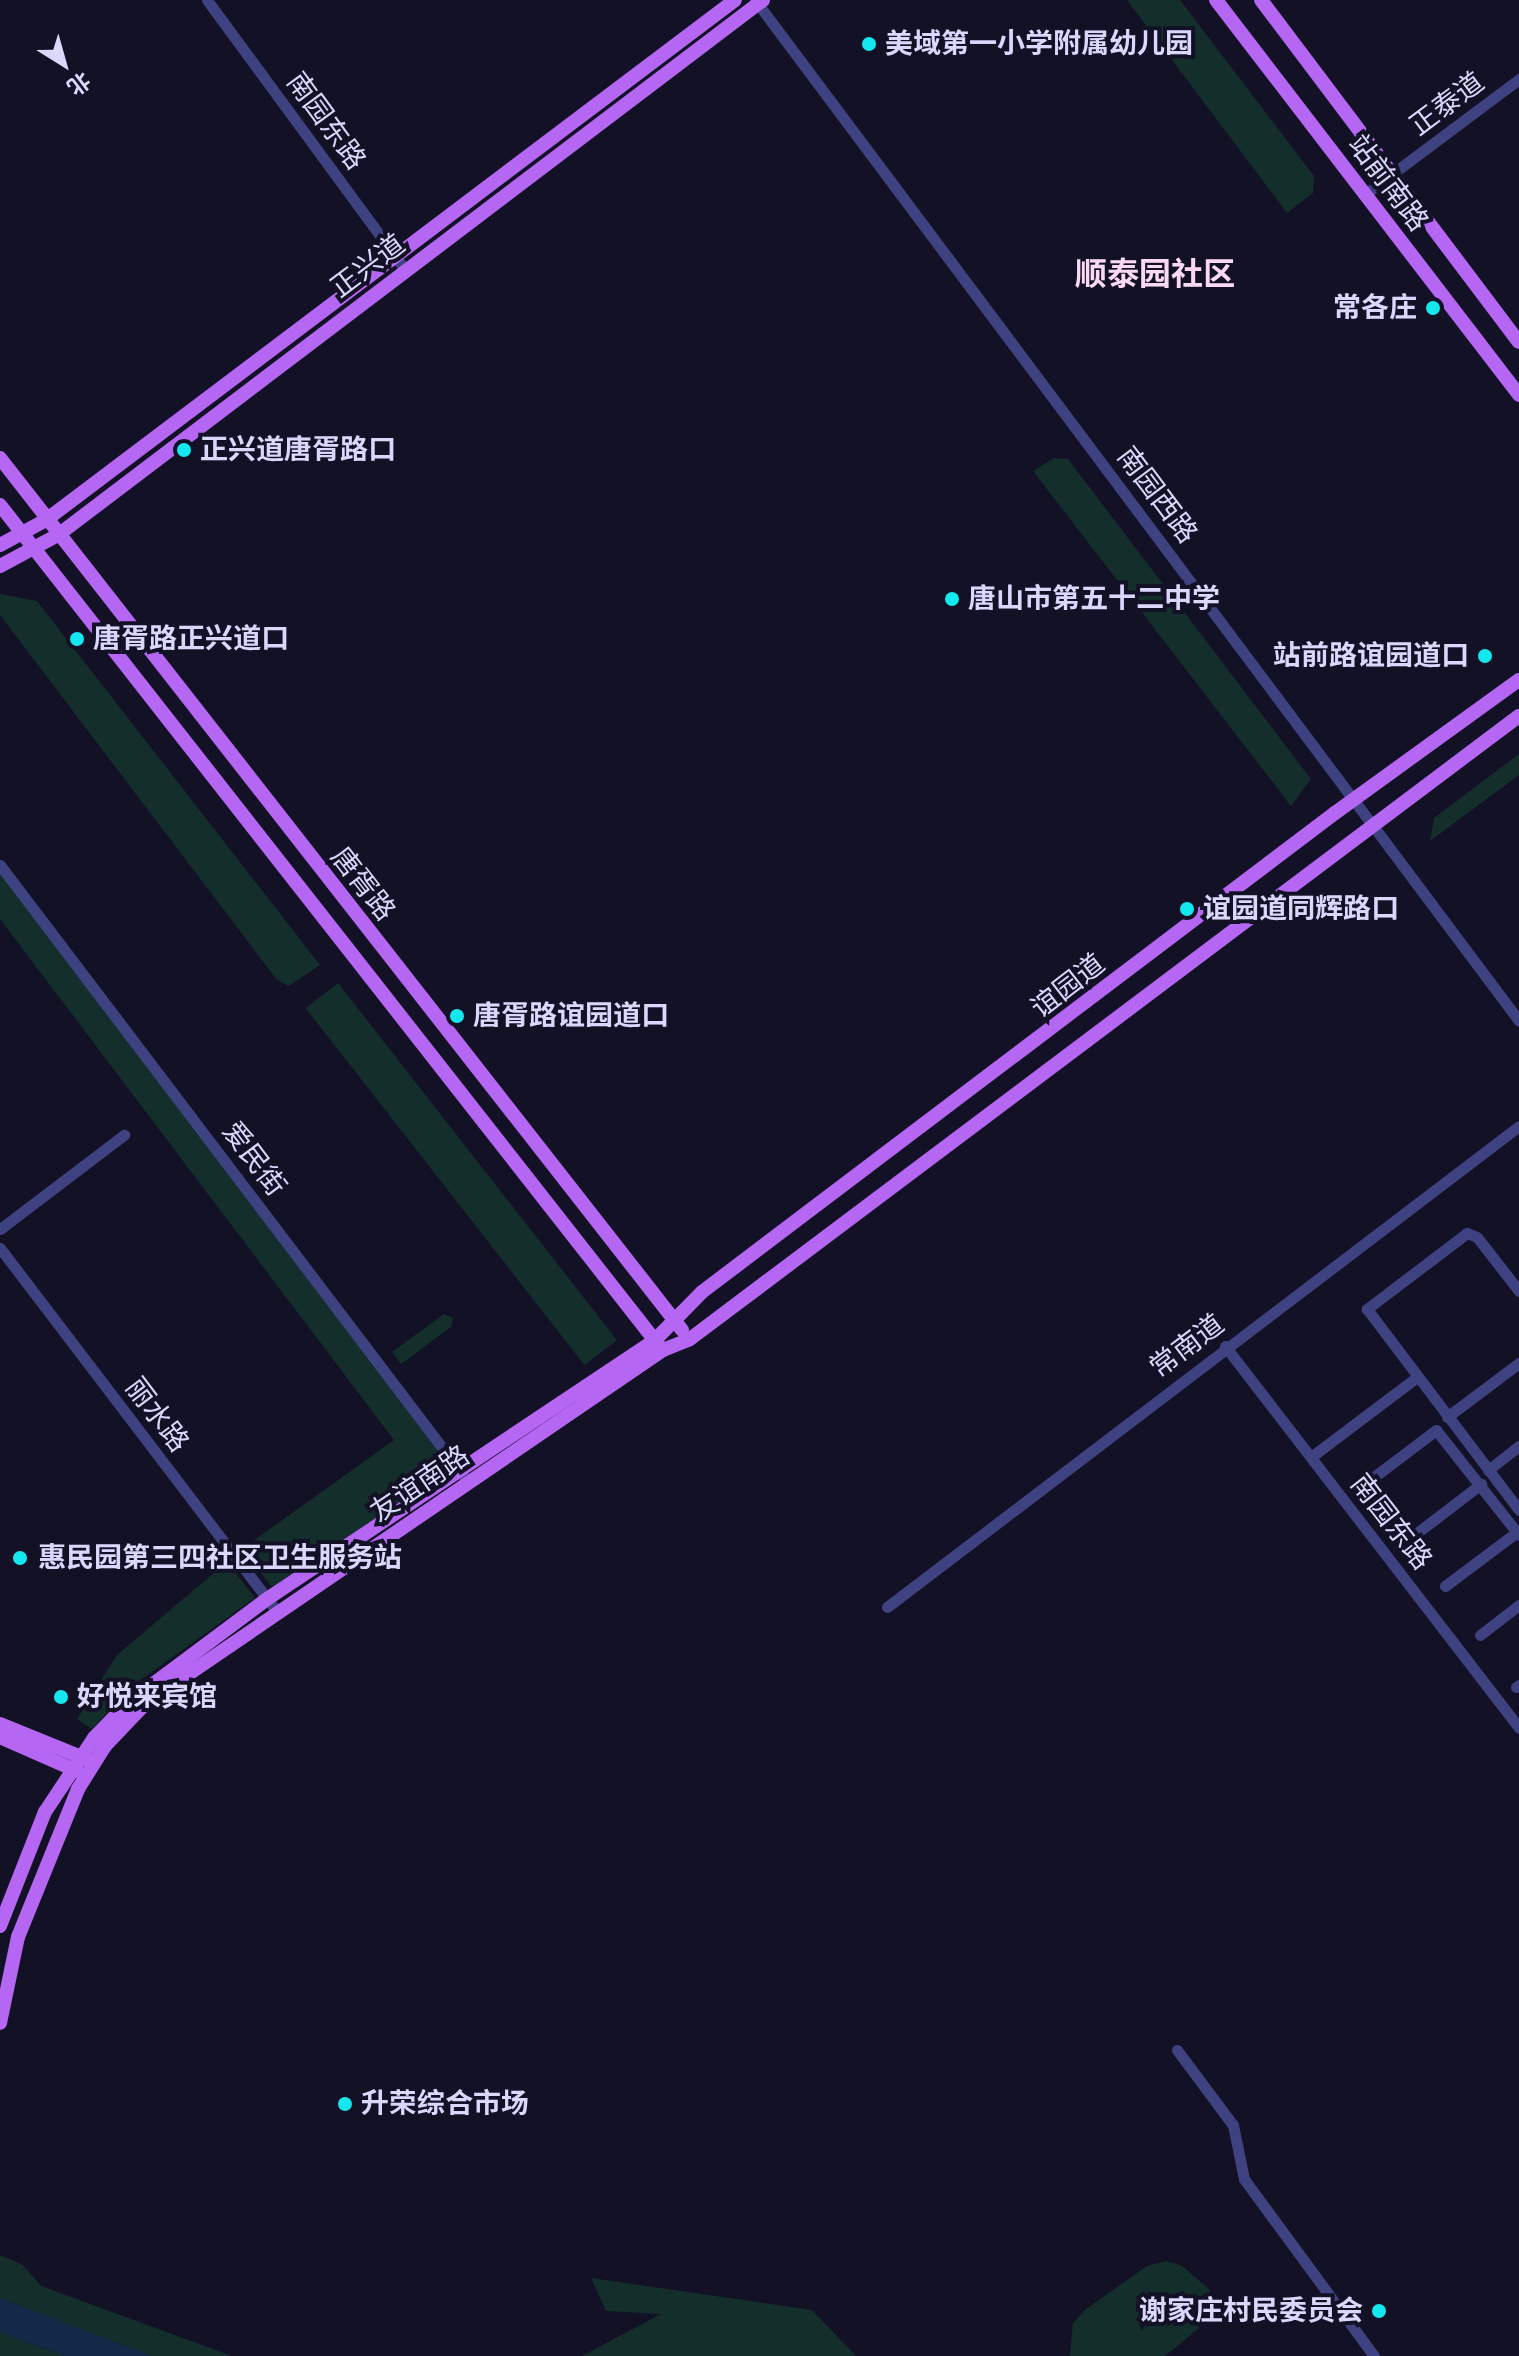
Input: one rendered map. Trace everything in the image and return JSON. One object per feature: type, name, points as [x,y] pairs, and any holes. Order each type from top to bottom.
[{"type":"main road","name":"正兴道","points":[[0,545],[46,520],[735,0]]},
{"type":"main road","name":"站前南路","points":[[1216,0],[1519,395]]},
{"type":"main road","name":"站前南路","points":[[1261,0],[1519,342]]},
{"type":"main road","name":"正兴道","points":[[0,566],[58,535],[759,1]]},
{"type":"main road","name":"唐胥路","points":[[0,458],[690,1339]]},
{"type":"main road","name":"唐胥路","points":[[0,505],[659,1345]]},
{"type":"main road","name":"谊园道","points":[[659,1345],[702,1292],[1519,680]]},
{"type":"main road","name":"谊园道","points":[[659,1345],[690,1339],[1519,716]]},
{"type":"main road","name":"友谊南路","points":[[0,1926],[45,1812],[82,1765],[146,1703],[272,1605],[466,1478],[659,1345]]},
{"type":"main road","points":[[0,1724],[82,1765]]},
{"type":"main road","points":[[0,1737],[82,1765]]},
{"type":"main road","name":"友谊南路","points":[[0,2023],[25,1916],[82,1765]]},
{"type":"street","name":"南园东路","points":[[207,0],[405,270]]},
{"type":"street","name":"南园西路","points":[[759,1],[1519,1021]]},
{"type":"street","name":"正泰道","points":[[1364,195],[1519,79]]},
{"type":"street","name":"爱民街","points":[[0,865],[466,1478]]},
{"type":"street","name":"常南道","points":[[887,1607],[1225,1346],[1519,1126]]},
{"type":"street","points":[[0,1229],[124,1135]]},
{"type":"street","points":[[1519,1291],[1477,1237],[1467,1233],[1367,1309],[1519,1510]]},
{"type":"street","name":"丽水路","points":[[0,1248],[272,1605]]},
{"type":"street","name":"南园东路","points":[[1225,1346],[1519,1728]]},
{"type":"street","points":[[1447,1417],[1519,1363]]},
{"type":"street","points":[[1311,1457],[1417,1377]]},
{"type":"street","points":[[1362,1486],[1436,1430],[1481,1484],[1518,1533],[1445,1586]]},
{"type":"street","points":[[1488,1470],[1519,1446]]},
{"type":"street","points":[[1409,1539],[1481,1484]]},
{"type":"street","points":[[1480,1635],[1519,1605]]},
{"type":"street","points":[[1177,2050],[1233,2125],[1244,2179],[1374,2356]]},
{"type":"green space","points":[[1127,0],[1180,0],[1314,176],[1313,193],[1287,213]]},
{"type":"green space","points":[[1054,458],[1068,459],[1311,779],[1291,806],[1033,471]]},
{"type":"green space","points":[[0,594],[37,601],[320,965],[289,986],[277,980],[0,615]]},
{"type":"green space","points":[[1519,754],[1519,775],[1430,841],[1434,818]]},
{"type":"green space","points":[[0,873],[451,1468],[272,1587],[242,1549],[394,1440],[0,919]]},
{"type":"green space","points":[[338,983],[617,1340],[585,1365],[306,1008]]},
{"type":"green space","points":[[444,1314],[453,1318],[451,1327],[401,1364],[392,1352]]},
{"type":"green space","points":[[227,1562],[255,1598],[135,1684],[92,1729],[77,1719],[117,1655]]},
{"type":"green space","points":[[0,2255],[23,2265],[41,2286],[232,2356],[152,2356],[0,2298]]},
{"type":"green space","points":[[1166,2261],[1181,2265],[1210,2290],[1214,2316],[1165,2356],[1070,2356],[1073,2323],[1086,2309],[1147,2266]]},
{"type":"green space","points":[[591,2278],[812,2310],[856,2356],[582,2356],[661,2314],[606,2311]]},
{"type":"green space","points":[[0,2332],[65,2356],[0,2356]]},
{"type":"water","points":[[0,2298],[152,2356],[65,2356],[0,2332]]},
{"type":"place","name":"美域第一小学附属幼儿园","points":[[869,44]]},
{"type":"place","name":"常各庄","points":[[1433,308]]},
{"type":"place","name":"正兴道唐胥路口","points":[[184,450]]},
{"type":"place","name":"唐山市第五十二中学","points":[[952,599]]},
{"type":"place","name":"唐胥路正兴道口","points":[[77,639]]},
{"type":"place","name":"站前路谊园道口","points":[[1485,656]]},
{"type":"place","name":"谊园道同辉路口","points":[[1187,909]]},
{"type":"place","name":"唐胥路谊园道口","points":[[457,1016]]},
{"type":"place","name":"惠民园第三四社区卫生服务站","points":[[20,1558]]},
{"type":"place","name":"好悦来宾馆","points":[[61,1697]]},
{"type":"place","name":"升荣综合市场","points":[[345,2104]]},
{"type":"place","name":"谢家庄村民委员会","points":[[1379,2311]]},
{"type":"district","name":"顺泰园社区","points":[[1155,275]]}]
